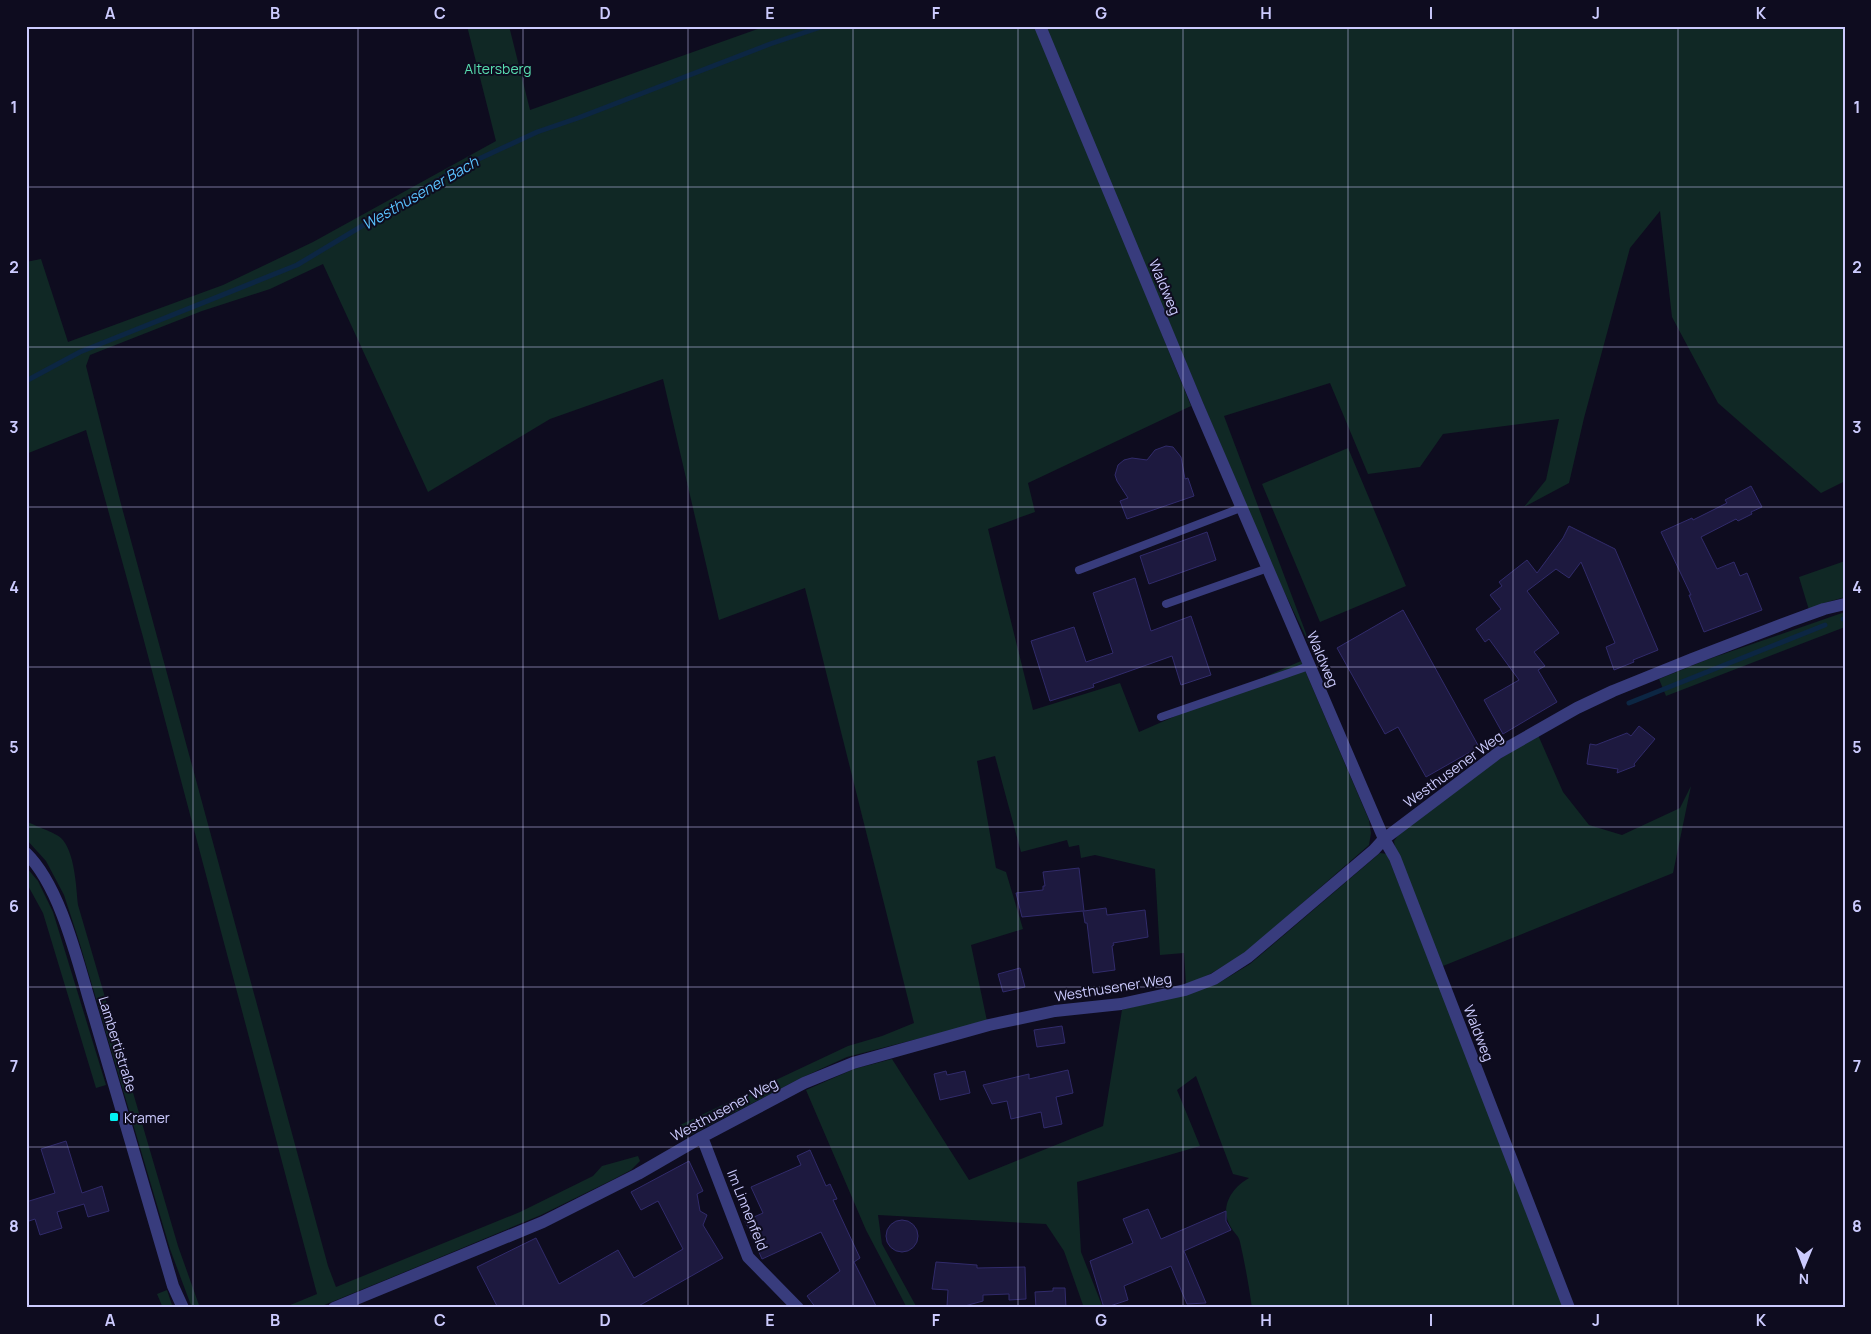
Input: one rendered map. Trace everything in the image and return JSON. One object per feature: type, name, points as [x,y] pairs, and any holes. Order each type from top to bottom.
[{"type":"street","name":"Waldweg","points":[[1040,26],[1198,406],[1384,839],[1395,858],[1569,1308]]},
{"type":"street","name":"Westhusener Weg","points":[[334,1308],[543,1222],[638,1174],[702,1137],[804,1083],[852,1063],[989,1025],[1055,1011],[1121,1004],[1185,990],[1214,979],[1248,957],[1374,850],[1384,839],[1498,752],[1613,690],[1791,621],[1824,609],[1845,604]]},
{"type":"street","name":"Lambertistraße","points":[[26,853],[35,861],[61,910],[115,1086],[173,1286],[183,1308]]},
{"type":"street","name":"Im Linnenfeld","points":[[702,1137],[748,1257],[798,1308]]},
{"type":"lane","points":[[1079,570],[1243,507]]},
{"type":"lane","points":[[1166,604],[1268,568]]},
{"type":"lane","points":[[1161,717],[1309,666]]},
{"type":"green space","name":"Altersberg","points":[[467,26],[509,26],[530,110],[766,26],[1037,26],[1191,406],[1028,483],[1035,512],[988,529],[1033,710],[1120,683],[1139,732],[1301,661],[1369,820],[1371,833],[1369,845],[1244,954],[1210,974],[1186,985],[1184,953],[1160,955],[1155,869],[1095,855],[1081,858],[1079,845],[1069,847],[1067,840],[1021,852],[995,756],[977,761],[996,868],[1006,872],[1023,929],[971,945],[987,1021],[847,1057],[801,1078],[683,1139],[680,1125],[848,1046],[882,1036],[914,1023],[805,588],[719,620],[663,379],[550,419],[428,492],[323,264],[270,289],[202,311],[90,355],[86,366],[121,504],[328,1266],[336,1287],[520,1212],[593,1176],[602,1166],[638,1156],[640,1161],[631,1170],[541,1215],[424,1264],[317,1308],[283,1308],[317,1294],[143,637],[86,430],[26,454],[26,262],[41,259],[68,342],[223,285],[313,242],[496,141]]},
{"type":"green space","points":[[1044,26],[1845,26],[1845,481],[1821,493],[1718,403],[1672,317],[1660,211],[1630,248],[1584,418],[1569,483],[1524,507],[1546,480],[1559,419],[1443,434],[1420,467],[1368,474],[1330,383],[1224,416],[1313,652],[1271,564]]},
{"type":"green space","points":[[1348,448],[1406,586],[1320,622],[1262,484]]},
{"type":"green space","points":[[1845,561],[1845,597],[1809,610],[1799,577]]},
{"type":"green space","points":[[1845,612],[1845,627],[1666,696],[1659,679],[1706,660]]},
{"type":"green space","points":[[1538,735],[1563,792],[1589,825],[1622,835],[1680,808],[1691,786],[1673,873],[1443,966],[1395,848],[1394,841],[1399,834],[1495,762]]},
{"type":"green space","points":[[26,821],[61,838],[66,844],[72,860],[78,905],[178,1246],[200,1308],[192,1308],[170,1249],[64,895],[46,861],[26,839]]},
{"type":"green space","points":[[1380,853],[1387,854],[1566,1308],[1252,1308],[1239,1240],[1226,1214],[1228,1200],[1232,1193],[1249,1178],[1233,1174],[1196,1076],[1177,1090],[1200,1146],[1077,1182],[1081,1252],[1103,1308],[1084,1308],[1064,1251],[1046,1224],[878,1215],[882,1244],[917,1308],[907,1308],[866,1230],[806,1090],[854,1069],[892,1059],[969,1180],[1103,1126],[1122,1010],[1217,984],[1250,964]]},
{"type":"green space","points":[[26,867],[38,881],[53,912],[106,1085],[96,1088],[43,913],[26,882]]},
{"type":"green space","points":[[167,1290],[173,1308],[163,1308],[157,1294]]},
{"type":"building","points":[[1166,446],[1173,447],[1181,457],[1185,479],[1188,478],[1194,496],[1127,519],[1120,501],[1128,498],[1115,475],[1118,465],[1124,460],[1132,458],[1147,460],[1155,450]]},
{"type":"building","points":[[1751,486],[1762,507],[1738,521],[1736,519],[1701,537],[1717,569],[1734,562],[1740,576],[1747,573],[1762,610],[1704,632],[1689,595],[1691,595],[1661,532],[1692,518],[1693,520],[1727,503],[1725,500]]},
{"type":"building","points":[[1569,526],[1615,549],[1658,650],[1614,670],[1606,647],[1615,643],[1581,562],[1569,578],[1556,569],[1527,591],[1559,633],[1534,652],[1545,666],[1538,670],[1557,702],[1503,734],[1484,700],[1519,680],[1489,639],[1485,642],[1476,629],[1501,609],[1490,595],[1502,586],[1499,582],[1527,560],[1537,573],[1563,538]]},
{"type":"building","points":[[1207,532],[1216,560],[1149,584],[1140,556]]},
{"type":"building","points":[[1135,578],[1151,631],[1191,616],[1211,675],[1181,685],[1172,656],[1093,684],[1094,687],[1050,701],[1031,641],[1074,627],[1086,662],[1113,653],[1093,593]]},
{"type":"building","points":[[1403,610],[1479,747],[1426,777],[1398,727],[1385,734],[1337,648]]},
{"type":"building","points":[[1639,726],[1655,739],[1634,764],[1635,766],[1617,773],[1618,769],[1587,764],[1590,744],[1596,745],[1627,733],[1631,736]]},
{"type":"building","points":[[1079,868],[1084,911],[1106,908],[1107,915],[1145,910],[1148,937],[1113,943],[1115,970],[1093,973],[1087,923],[1085,923],[1083,911],[1022,917],[1016,893],[1043,890],[1043,886],[1045,886],[1043,872]]},
{"type":"building","points":[[1020,968],[1025,987],[1003,992],[998,974]]},
{"type":"building","points":[[1062,1026],[1065,1043],[1037,1047],[1034,1030]]},
{"type":"building","points":[[1068,1070],[1073,1093],[1056,1097],[1062,1124],[1044,1128],[1041,1112],[1011,1119],[1007,1101],[992,1104],[983,1085],[1029,1074],[1029,1079]]},
{"type":"building","points":[[946,1071],[947,1075],[965,1071],[970,1093],[940,1100],[934,1074]]},
{"type":"building","points":[[66,1141],[82,1193],[102,1186],[109,1211],[88,1217],[84,1204],[57,1212],[62,1228],[40,1235],[35,1219],[26,1222],[26,1202],[55,1193],[41,1149]]},
{"type":"building","points":[[810,1150],[826,1186],[830,1184],[837,1199],[833,1200],[860,1258],[854,1262],[877,1308],[816,1308],[807,1296],[840,1271],[821,1232],[762,1259],[745,1221],[763,1213],[751,1187],[801,1165],[797,1156]]},
{"type":"building","points":[[689,1161],[703,1191],[697,1194],[700,1211],[707,1215],[703,1225],[723,1258],[635,1308],[498,1308],[477,1267],[536,1238],[559,1284],[618,1250],[634,1278],[683,1249],[658,1201],[641,1210],[631,1192]]},
{"type":"building","points":[[1148,1209],[1161,1239],[1226,1211],[1226,1221],[1231,1230],[1184,1251],[1206,1303],[1187,1304],[1171,1266],[1124,1286],[1128,1300],[1104,1308],[1090,1261],[1133,1243],[1123,1219]]},
{"type":"building","points":[[902,1220],[908,1221],[913,1225],[917,1230],[917,1242],[913,1247],[908,1251],[902,1252],[896,1251],[891,1247],[887,1242],[886,1236],[887,1230],[891,1225],[896,1221]]},
{"type":"building","points":[[936,1262],[977,1265],[977,1268],[1025,1267],[1026,1299],[1009,1300],[1009,1294],[983,1295],[983,1301],[961,1307],[947,1306],[948,1290],[932,1289]]},
{"type":"building","points":[[1053,1288],[1065,1288],[1066,1308],[1036,1308],[1035,1292],[1053,1291]]},
{"type":"waterway","name":"Westhusener Bach","points":[[26,381],[80,352],[297,265],[457,169],[537,132],[770,44],[824,26]]},
{"type":"waterway","points":[[1629,703],[1825,625]]},
{"type":"place","name":"Kramer","points":[[114,1117]]}]
